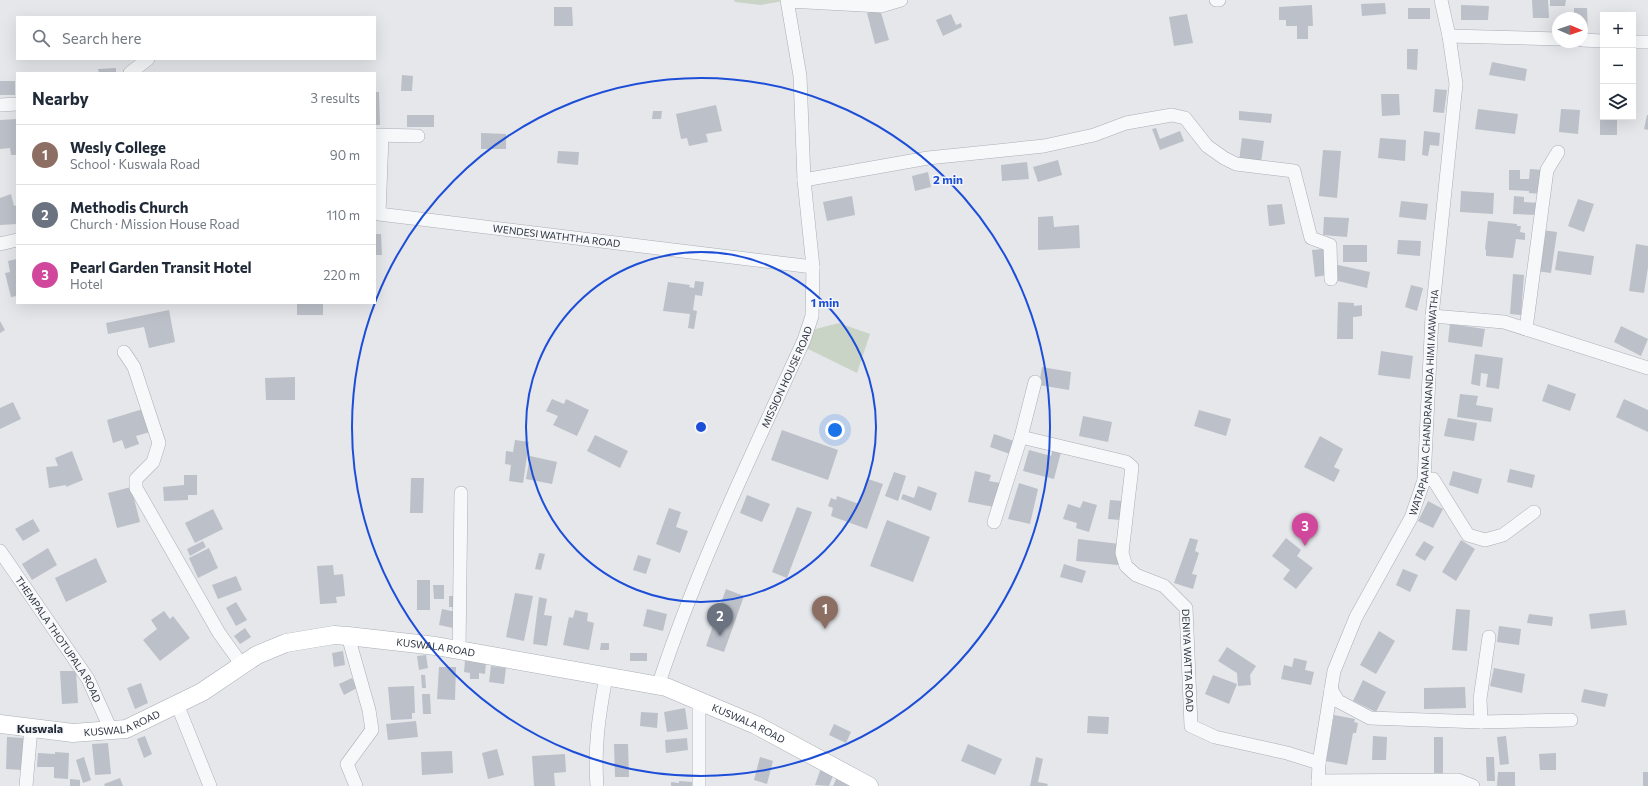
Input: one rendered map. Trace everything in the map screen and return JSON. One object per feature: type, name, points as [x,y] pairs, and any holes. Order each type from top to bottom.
[{"type":"street","points":[[787,1],[881,6],[901,0]]},
{"type":"street","name":"WATAPAANA CHANDRANANDA HIMI MAWATHA","points":[[1318,784],[1319,763],[1334,671],[1356,617],[1411,518],[1424,480],[1432,316],[1456,84],[1449,36],[1441,0]]},
{"type":"street","name":"MISSION HOUSE ROAD","points":[[658,686],[671,647],[719,527],[804,340],[812,316],[813,266],[804,180],[800,76],[787,1]]},
{"type":"street","points":[[1449,36],[1552,39]]},
{"type":"street","points":[[1588,40],[1600,41]]},
{"type":"street","points":[[1636,42],[1648,42]]},
{"type":"street","points":[[131,72],[147,60]]},
{"type":"street","points":[[0,105],[16,104]]},
{"type":"street","points":[[804,180],[928,158],[1044,146],[1094,136],[1126,123],[1172,115],[1185,118],[1207,146],[1224,158],[1236,164],[1294,171],[1311,238],[1330,245],[1331,279]]},
{"type":"street","points":[[378,136],[418,136]]},
{"type":"street","name":"WENDESI WATHTHA ROAD","points":[[378,136],[377,214],[813,266]]},
{"type":"street","points":[[1526,329],[1547,170],[1558,152]]},
{"type":"street","points":[[0,244],[16,240]]},
{"type":"street","points":[[1432,316],[1504,322],[1648,368]]},
{"type":"street","points":[[124,352],[134,367],[159,443],[153,462],[136,479],[136,488],[219,633],[242,665]]},
{"type":"street","points":[[994,522],[1021,437],[1035,382]]},
{"type":"street","name":"DENIYA WATTA ROAD","points":[[1021,437],[1126,462],[1132,468],[1122,553],[1126,566],[1136,575],[1164,586],[1186,608],[1191,726],[1215,737],[1288,753],[1319,763]]},
{"type":"street","points":[[1424,480],[1433,479],[1468,535],[1485,540],[1503,535],[1534,512]]},
{"type":"street","points":[[459,650],[461,494]]},
{"type":"street","name":"THEMPALA THOTUPALA ROAD","points":[[0,551],[88,679],[111,730]]},
{"type":"street","name":"KUSWALA ROAD","points":[[0,724],[73,733],[126,729],[202,692],[257,655],[286,643],[334,636],[348,636],[436,646],[666,687],[756,725],[869,786]]},
{"type":"street","points":[[348,636],[369,710],[372,730],[347,764],[356,786]]},
{"type":"street","points":[[1481,722],[1480,699],[1489,637]]},
{"type":"street","points":[[597,786],[595,761],[599,717],[606,676]]},
{"type":"street","points":[[1331,689],[1338,701],[1370,718],[1481,722],[1571,720]]},
{"type":"street","points":[[699,702],[699,786]]},
{"type":"street","points":[[177,704],[210,786]]},
{"type":"street","points":[[26,786],[31,728]]},
{"type":"street","points":[[1318,784],[1458,780],[1473,786]]},
{"type":"green space","points":[[734,0],[783,1],[761,5],[735,2]]},
{"type":"green space","points":[[839,323],[870,334],[857,373],[804,347],[812,330]]},
{"type":"building","points":[[1532,0],[1548,0],[1549,18],[1533,18]]},
{"type":"building","points":[[1550,0],[1566,0],[1565,6],[1550,6]]},
{"type":"building","points":[[1385,3],[1386,14],[1362,16],[1361,4]]},
{"type":"building","points":[[1312,5],[1313,26],[1308,26],[1308,39],[1297,39],[1297,26],[1286,26],[1286,20],[1279,20],[1279,7]]},
{"type":"building","points":[[1461,5],[1489,6],[1488,20],[1461,20]]},
{"type":"building","points":[[554,7],[572,7],[573,26],[554,26]]},
{"type":"building","points":[[1408,8],[1430,8],[1430,19],[1408,19]]},
{"type":"building","points":[[1574,8],[1587,8],[1587,12],[1574,12]]},
{"type":"building","points":[[880,9],[889,40],[875,44],[867,13]]},
{"type":"building","points":[[951,14],[956,25],[961,23],[962,27],[943,36],[936,20]]},
{"type":"building","points":[[1187,14],[1193,43],[1174,46],[1169,17]]},
{"type":"building","points":[[1407,49],[1418,49],[1417,70],[1407,69]]},
{"type":"building","points":[[1492,62],[1527,69],[1525,81],[1489,75]]},
{"type":"building","points":[[116,68],[116,72],[99,72],[98,69]]},
{"type":"building","points":[[402,75],[413,76],[412,91],[401,91]]},
{"type":"building","points":[[0,81],[15,81],[15,95],[0,95]]},
{"type":"building","points":[[1435,89],[1447,90],[1444,113],[1433,112]]},
{"type":"building","points":[[376,92],[379,92],[380,125],[376,125]]},
{"type":"building","points":[[1381,94],[1399,94],[1400,115],[1382,116]]},
{"type":"building","points":[[716,105],[722,131],[706,134],[708,142],[689,146],[687,138],[681,139],[676,114]]},
{"type":"building","points":[[1478,109],[1518,114],[1515,134],[1475,129]]},
{"type":"building","points":[[1561,109],[1580,110],[1578,134],[1559,132]]},
{"type":"building","points":[[653,111],[662,111],[661,119],[652,119]]},
{"type":"building","points":[[1239,111],[1272,114],[1271,123],[1239,120]]},
{"type":"building","points":[[407,115],[434,115],[434,127],[407,127]]},
{"type":"building","points":[[1648,115],[1648,130],[1644,129]]},
{"type":"building","points":[[16,119],[16,155],[11,155],[10,148],[0,149],[0,120]]},
{"type":"building","points":[[1600,120],[1617,120],[1617,135],[1600,135]]},
{"type":"building","points":[[1156,128],[1160,139],[1180,131],[1184,141],[1160,150],[1152,129]]},
{"type":"building","points":[[1424,131],[1440,133],[1439,146],[1430,145],[1428,156],[1422,155]]},
{"type":"building","points":[[481,133],[506,134],[506,149],[481,149]]},
{"type":"building","points":[[1242,138],[1264,141],[1261,163],[1239,161]]},
{"type":"building","points":[[1380,138],[1406,140],[1405,161],[1378,158]]},
{"type":"building","points":[[1323,150],[1341,151],[1337,198],[1319,196]]},
{"type":"building","points":[[558,151],[579,152],[578,165],[557,163]]},
{"type":"building","points":[[1058,160],[1062,175],[1038,182],[1033,167]]},
{"type":"building","points":[[1027,162],[1029,179],[1002,181],[1001,165]]},
{"type":"building","points":[[1530,169],[1543,170],[1542,194],[1529,193],[1529,191],[1509,190],[1509,170],[1520,170],[1520,179],[1529,179]]},
{"type":"building","points":[[928,172],[931,187],[915,191],[912,176]]},
{"type":"building","points":[[1461,191],[1494,193],[1493,214],[1460,212]]},
{"type":"building","points":[[11,194],[14,206],[16,205],[16,224],[0,225],[0,198]]},
{"type":"building","points":[[852,196],[855,215],[827,221],[823,202]]},
{"type":"building","points":[[1514,196],[1524,197],[1524,202],[1539,203],[1538,215],[1513,214]]},
{"type":"building","points":[[1578,199],[1594,204],[1584,232],[1568,226]]},
{"type":"building","points":[[1401,201],[1428,204],[1426,220],[1399,217]]},
{"type":"building","points":[[1282,204],[1285,224],[1269,226],[1267,205]]},
{"type":"building","points":[[1053,216],[1054,227],[1079,225],[1080,248],[1038,250],[1038,217]]},
{"type":"building","points":[[1324,217],[1349,218],[1347,237],[1323,235]]},
{"type":"building","points":[[1488,221],[1517,224],[1517,226],[1521,226],[1520,232],[1525,233],[1525,240],[1516,239],[1513,258],[1486,256],[1485,249]]},
{"type":"building","points":[[1542,230],[1557,232],[1551,273],[1536,271]]},
{"type":"building","points":[[376,234],[381,234],[382,255],[376,255]]},
{"type":"building","points":[[1398,240],[1421,241],[1420,256],[1397,254]]},
{"type":"building","points":[[1636,244],[1648,246],[1648,267],[1644,293],[1629,291]]},
{"type":"building","points":[[1343,245],[1367,245],[1367,262],[1343,262]]},
{"type":"building","points":[[1323,249],[1327,275],[1315,277],[1312,250]]},
{"type":"building","points":[[1558,251],[1594,256],[1591,275],[1555,270]]},
{"type":"building","points":[[16,259],[16,296],[11,297],[5,273],[10,272],[8,261]]},
{"type":"building","points":[[1338,265],[1370,272],[1367,288],[1334,280]]},
{"type":"building","points":[[1513,274],[1524,275],[1521,315],[1510,314]]},
{"type":"building","points":[[695,281],[704,282],[702,296],[695,295],[693,310],[697,311],[694,329],[688,328],[690,314],[663,311],[668,282],[690,285],[689,287],[694,288]]},
{"type":"building","points":[[1411,285],[1423,288],[1417,311],[1405,307]]},
{"type":"building","points":[[1338,302],[1354,303],[1354,306],[1362,305],[1362,316],[1353,317],[1353,339],[1337,339]]},
{"type":"building","points":[[297,304],[323,304],[323,315],[297,315]]},
{"type":"building","points":[[169,310],[175,342],[149,348],[144,327],[108,334],[106,323]]},
{"type":"building","points":[[0,321],[5,330],[0,333]]},
{"type":"building","points":[[1450,324],[1485,329],[1482,347],[1448,342]]},
{"type":"building","points":[[1621,326],[1648,339],[1641,356],[1614,342]]},
{"type":"building","points":[[1381,351],[1413,356],[1410,379],[1378,375]]},
{"type":"building","points":[[1475,354],[1503,358],[1499,389],[1486,387],[1488,374],[1481,373],[1480,386],[1471,384]]},
{"type":"building","points":[[1042,367],[1071,372],[1069,390],[1039,385]]},
{"type":"building","points":[[295,377],[295,400],[266,400],[265,378]]},
{"type":"building","points":[[1548,384],[1576,394],[1570,411],[1542,401]]},
{"type":"building","points":[[1460,394],[1478,396],[1476,405],[1493,408],[1491,422],[1457,417]]},
{"type":"building","points":[[552,399],[564,404],[566,399],[589,410],[577,436],[553,425],[558,416],[546,411]]},
{"type":"building","points":[[1624,399],[1648,410],[1648,432],[1616,417]]},
{"type":"building","points":[[13,402],[21,419],[0,429],[0,408]]},
{"type":"building","points":[[143,409],[150,432],[136,436],[139,444],[125,449],[122,440],[113,443],[107,420]]},
{"type":"building","points":[[1199,410],[1231,419],[1226,436],[1194,426]]},
{"type":"building","points":[[1083,416],[1112,422],[1108,442],[1079,436]]},
{"type":"building","points":[[1448,418],[1477,423],[1474,441],[1444,436]]},
{"type":"building","points":[[782,430],[838,450],[828,480],[771,460]]},
{"type":"building","points":[[994,434],[1014,441],[1010,454],[990,447]]},
{"type":"building","points":[[595,435],[628,451],[620,468],[587,451]]},
{"type":"building","points":[[1320,436],[1343,449],[1334,467],[1340,470],[1334,482],[1304,467]]},
{"type":"building","points":[[515,440],[529,442],[523,483],[509,481],[511,465],[505,464],[506,451],[513,452]]},
{"type":"building","points":[[1053,449],[1061,452],[1054,479],[1023,471],[1029,450],[1051,456]]},
{"type":"building","points":[[72,451],[83,480],[66,487],[66,485],[49,488],[46,467],[58,466],[55,458]]},
{"type":"building","points":[[530,456],[557,462],[552,484],[526,479]]},
{"type":"building","points":[[1510,469],[1535,475],[1532,488],[1507,482]]},
{"type":"building","points":[[975,471],[991,475],[989,481],[1000,483],[994,507],[968,502]]},
{"type":"building","points":[[1453,471],[1482,479],[1478,494],[1449,485]]},
{"type":"building","points":[[894,472],[906,476],[898,501],[885,496]]},
{"type":"building","points":[[184,475],[197,475],[197,495],[188,495],[188,500],[164,501],[163,487],[184,485]]},
{"type":"building","points":[[411,478],[424,478],[423,513],[410,513]]},
{"type":"building","points":[[868,479],[883,484],[867,529],[831,516],[833,508],[828,506],[831,498],[836,500],[837,496],[859,504]]},
{"type":"building","points":[[1019,483],[1038,489],[1030,524],[1008,519]]},
{"type":"building","points":[[918,486],[937,493],[931,511],[901,499],[903,494],[914,498]]},
{"type":"building","points":[[131,487],[140,522],[117,528],[108,493]]},
{"type":"building","points":[[747,495],[770,504],[762,522],[740,513]]},
{"type":"building","points":[[1110,500],[1123,501],[1121,520],[1108,519]]},
{"type":"building","points":[[1083,501],[1097,505],[1089,532],[1076,528],[1077,523],[1063,519],[1068,504],[1080,508]]},
{"type":"building","points":[[1428,501],[1443,509],[1433,528],[1418,521]]},
{"type":"building","points":[[797,507],[812,512],[787,578],[772,572]]},
{"type":"building","points":[[669,508],[681,512],[676,527],[688,531],[680,553],[656,544]]},
{"type":"building","points":[[213,509],[223,529],[195,543],[185,523]]},
{"type":"building","points":[[33,519],[40,531],[23,541],[15,529]]},
{"type":"building","points":[[887,520],[930,537],[913,582],[870,566]]},
{"type":"building","points":[[1190,538],[1198,540],[1195,551],[1199,553],[1192,574],[1197,575],[1193,589],[1174,583]]},
{"type":"building","points":[[1286,538],[1301,550],[1297,556],[1313,568],[1296,589],[1283,579],[1290,570],[1272,556]]},
{"type":"building","points":[[1078,539],[1120,544],[1118,565],[1076,561]]},
{"type":"building","points":[[1461,540],[1475,549],[1456,581],[1442,572]]},
{"type":"building","points":[[203,541],[206,547],[190,556],[187,549]]},
{"type":"building","points":[[1424,541],[1434,547],[1425,561],[1415,555]]},
{"type":"building","points":[[48,548],[57,565],[32,580],[22,564]]},
{"type":"building","points":[[209,548],[218,568],[198,578],[189,558]]},
{"type":"building","points":[[539,553],[545,554],[541,570],[535,569]]},
{"type":"building","points":[[638,555],[651,559],[646,574],[633,570]]},
{"type":"building","points":[[96,558],[107,582],[66,602],[55,578]]},
{"type":"building","points":[[1064,564],[1086,571],[1082,583],[1060,577]]},
{"type":"building","points":[[333,565],[334,575],[343,574],[345,596],[336,597],[337,603],[320,604],[317,566]]},
{"type":"building","points":[[1403,569],[1418,575],[1410,592],[1396,585]]},
{"type":"building","points":[[236,576],[242,590],[218,599],[212,585]]},
{"type":"building","points":[[417,580],[430,580],[430,610],[417,610]]},
{"type":"building","points":[[433,585],[444,585],[444,599],[434,599]]},
{"type":"building","points":[[726,589],[744,596],[724,652],[706,646]]},
{"type":"building","points":[[515,593],[533,596],[524,641],[506,637]]},
{"type":"building","points":[[449,596],[454,596],[455,607],[449,607]]},
{"type":"building","points":[[539,597],[547,599],[544,615],[552,616],[547,646],[533,644]]},
{"type":"building","points":[[236,602],[247,620],[236,626],[226,608]]},
{"type":"building","points":[[442,609],[456,612],[453,628],[439,625]]},
{"type":"building","points":[[647,609],[667,614],[663,631],[643,626]]},
{"type":"building","points":[[1456,609],[1470,610],[1467,651],[1452,650]]},
{"type":"building","points":[[575,610],[588,613],[587,621],[594,623],[589,650],[563,645],[569,617],[573,618]]},
{"type":"building","points":[[1625,610],[1627,625],[1591,629],[1589,614]]},
{"type":"building","points":[[164,611],[170,619],[173,616],[190,638],[160,661],[143,640],[157,629],[151,620]]},
{"type":"building","points":[[1529,614],[1553,617],[1552,626],[1527,623]]},
{"type":"building","points":[[1499,626],[1521,629],[1519,645],[1497,642]]},
{"type":"building","points":[[245,628],[251,637],[240,644],[234,636]]},
{"type":"building","points":[[1379,631],[1395,641],[1376,674],[1360,665]]},
{"type":"building","points":[[601,643],[609,643],[609,650],[600,650]]},
{"type":"building","points":[[1227,647],[1256,666],[1250,675],[1251,685],[1238,686],[1237,673],[1218,661]]},
{"type":"building","points":[[343,651],[345,665],[334,667],[332,653]]},
{"type":"building","points":[[630,653],[647,653],[647,661],[630,661]]},
{"type":"building","points":[[426,655],[428,668],[419,670],[417,656]]},
{"type":"building","points":[[1294,658],[1307,661],[1305,670],[1314,672],[1311,685],[1281,679],[1284,665],[1292,667]]},
{"type":"building","points":[[465,660],[486,662],[485,674],[479,673],[479,679],[470,679],[470,673],[464,672]]},
{"type":"building","points":[[491,666],[506,668],[504,684],[489,682]]},
{"type":"building","points":[[439,667],[456,667],[455,700],[437,699]]},
{"type":"building","points":[[1494,668],[1525,674],[1522,693],[1490,686]]},
{"type":"building","points":[[60,671],[76,671],[78,703],[62,704]]},
{"type":"building","points":[[421,675],[425,675],[426,688],[422,688]]},
{"type":"building","points":[[1213,675],[1237,684],[1229,704],[1205,694]]},
{"type":"building","points":[[352,678],[357,688],[344,695],[339,684]]},
{"type":"building","points":[[1363,680],[1386,692],[1376,712],[1353,701]]},
{"type":"building","points":[[141,683],[148,703],[135,709],[127,688]]},
{"type":"building","points":[[414,686],[415,713],[412,713],[412,719],[391,720],[388,687]]},
{"type":"building","points":[[1465,687],[1466,708],[1424,709],[1424,688]]},
{"type":"building","points":[[1584,689],[1608,694],[1605,707],[1581,702]]},
{"type":"building","points":[[422,694],[430,694],[431,714],[423,714]]},
{"type":"building","points":[[685,708],[688,729],[667,732],[664,712]]},
{"type":"building","points":[[641,712],[658,713],[657,728],[640,726]]},
{"type":"building","points":[[1334,715],[1355,719],[1354,722],[1358,723],[1356,733],[1353,733],[1347,765],[1326,761]]},
{"type":"building","points":[[1088,716],[1109,717],[1108,734],[1087,733]]},
{"type":"building","points":[[416,721],[418,737],[388,740],[386,724]]},
{"type":"building","points":[[834,724],[851,732],[846,743],[829,735]]},
{"type":"building","points":[[145,736],[152,754],[144,758],[137,739]]},
{"type":"building","points":[[1373,736],[1387,737],[1386,760],[1372,760]]},
{"type":"building","points":[[1506,736],[1509,764],[1500,765],[1497,737]]},
{"type":"building","points":[[7,737],[24,738],[23,770],[6,769]]},
{"type":"building","points":[[1434,737],[1443,737],[1443,774],[1434,773]]},
{"type":"building","points":[[687,738],[688,750],[666,753],[665,740]]},
{"type":"building","points":[[108,743],[111,774],[95,775],[92,744]]},
{"type":"building","points":[[614,744],[628,744],[629,777],[615,777]]},
{"type":"building","points":[[968,744],[1002,759],[995,775],[961,761]]},
{"type":"building","points":[[497,749],[504,775],[488,779],[482,753]]},
{"type":"building","points":[[452,751],[453,773],[422,775],[421,752]]},
{"type":"building","points":[[55,752],[69,753],[68,779],[54,778],[54,767],[37,767],[38,753],[55,754]]},
{"type":"building","points":[[1556,753],[1556,770],[1540,770],[1539,754]]},
{"type":"building","points":[[565,754],[566,772],[554,773],[555,786],[534,786],[532,756]]},
{"type":"building","points":[[84,757],[91,780],[83,783],[76,760]]},
{"type":"building","points":[[760,757],[773,761],[767,784],[754,780]]},
{"type":"building","points":[[1036,757],[1043,759],[1038,782],[1048,784],[1047,786],[1030,786]]},
{"type":"building","points":[[1486,757],[1494,757],[1495,781],[1487,781]]},
{"type":"building","points":[[821,768],[834,773],[829,786],[815,785]]},
{"type":"building","points":[[1498,772],[1515,772],[1515,786],[1497,786]]},
{"type":"building","points":[[1643,772],[1648,772],[1648,786],[1643,786]]},
{"type":"building","points":[[837,777],[853,786],[833,786]]},
{"type":"building","points":[[120,778],[123,786],[105,786],[104,784]]},
{"type":"building","points":[[70,779],[80,780],[80,786],[70,786]]},
{"type":"building","points":[[679,781],[693,782],[693,786],[671,786],[671,782],[679,783]]},
{"type":"place","name":"Pearl Garden Transit Hotel","points":[[1305,546]]},
{"type":"place","name":"Wesly College","points":[[825,629]]},
{"type":"place","name":"Methodis Church","points":[[720,636]]},
{"type":"district","name":"Kuswala","points":[[40,729]]}]
